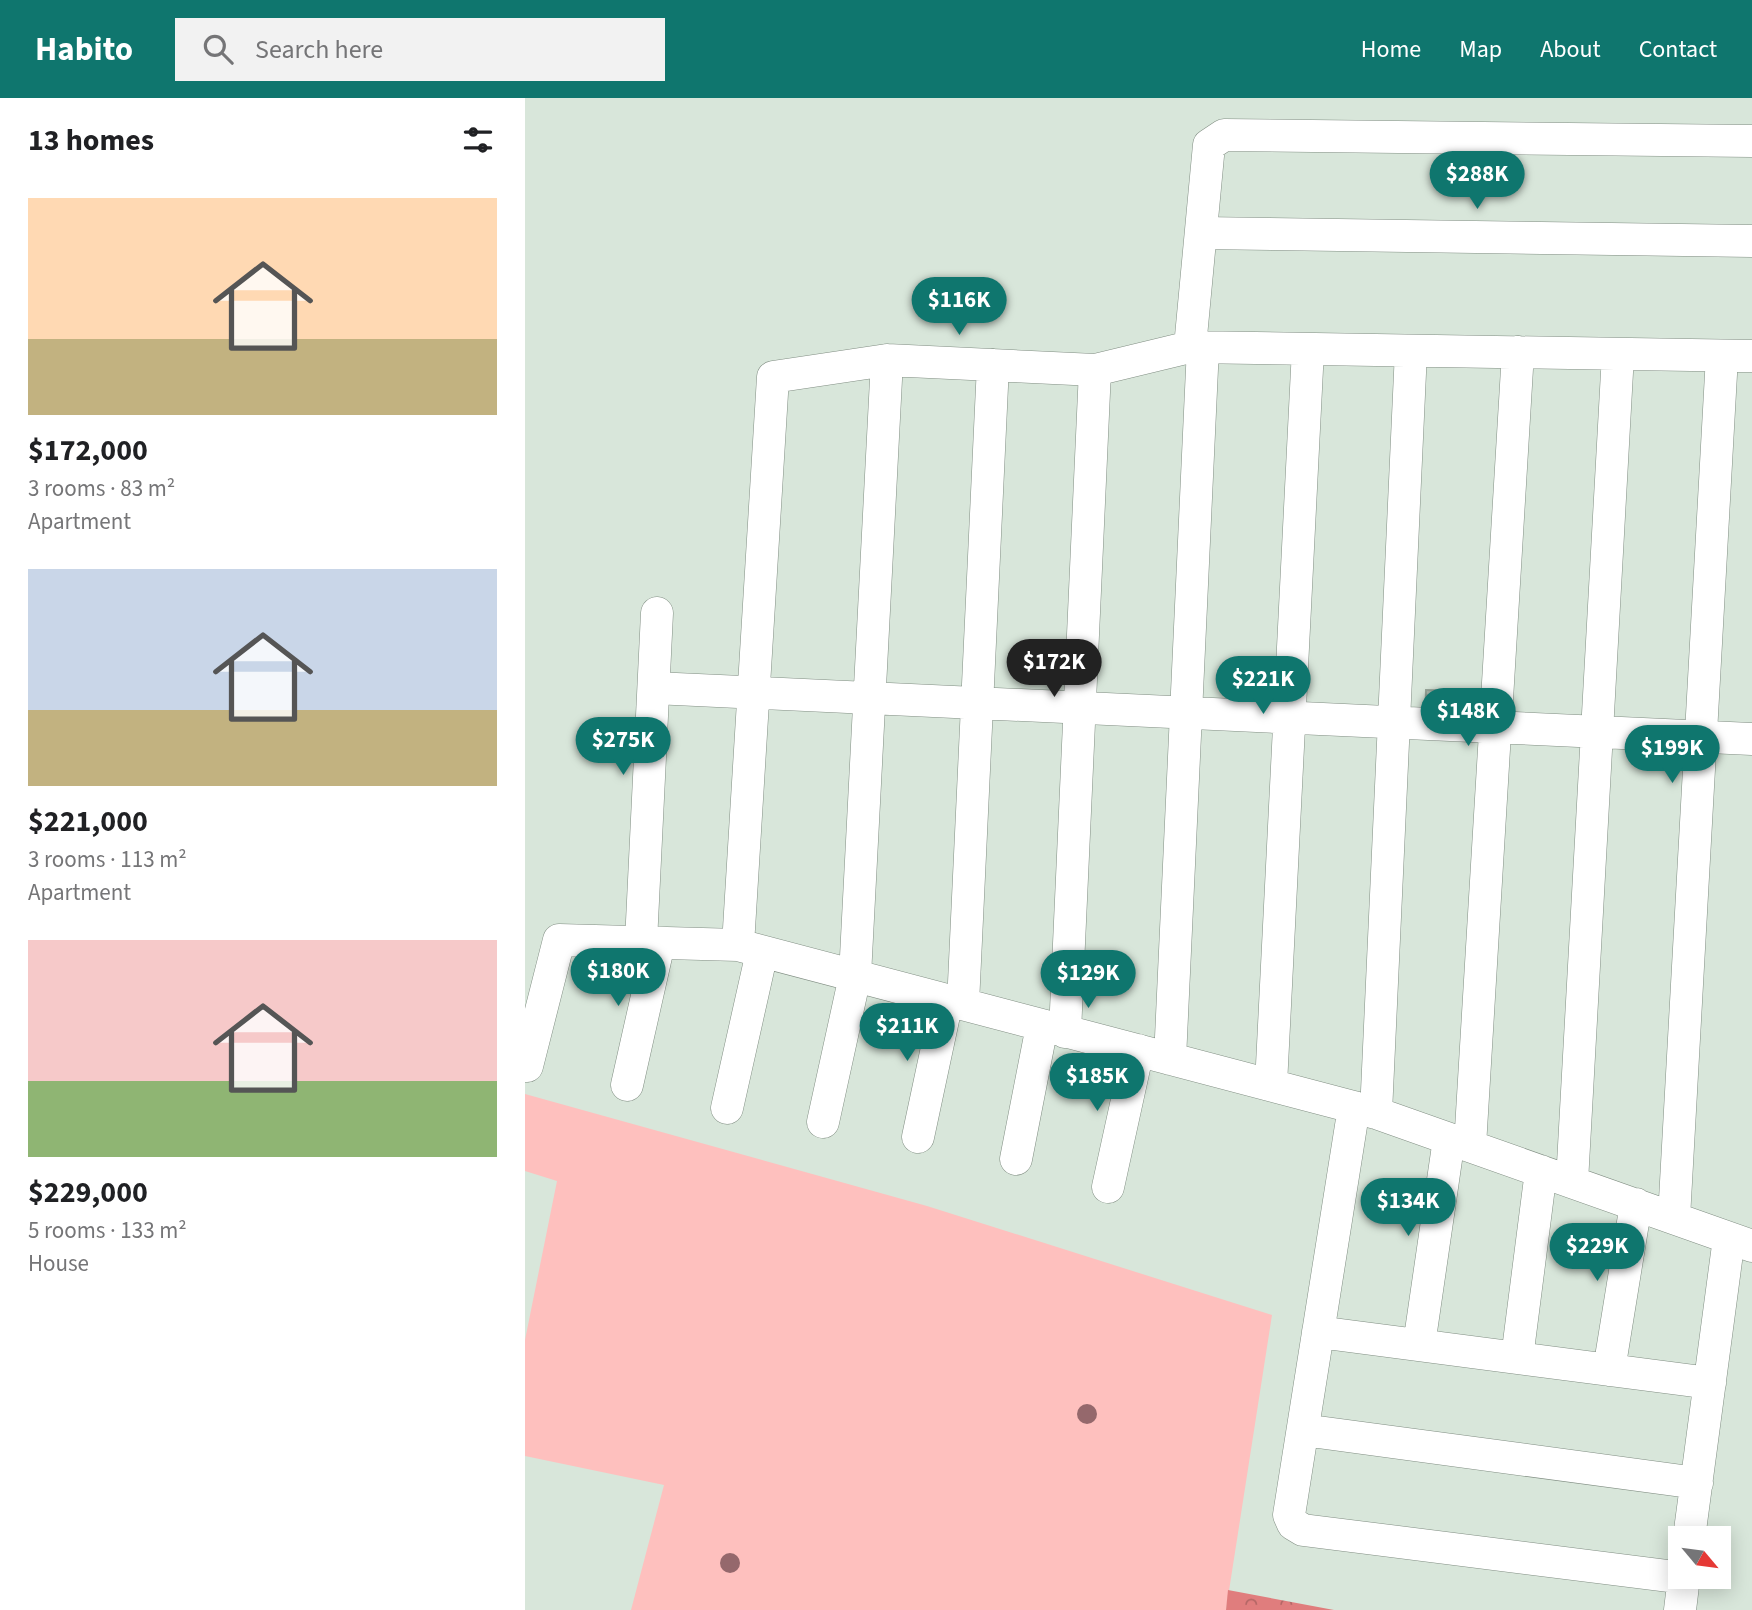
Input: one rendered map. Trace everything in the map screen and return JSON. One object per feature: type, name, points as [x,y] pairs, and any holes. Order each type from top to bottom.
[{"type":"street","points":[[1170,1059],[1186,712],[1201,233],[1209,145],[1224,135],[1752,141]]},
{"type":"street","points":[[1201,233],[1752,242]]},
{"type":"street","points":[[727,1108],[750,949],[754,692],[773,377],[887,360],[1095,370],[1197,347],[1737,356],[1701,736],[1674,1218]]},
{"type":"street","points":[[1271,1085],[1308,349]]},
{"type":"street","points":[[1411,351],[1394,722],[1365,1110],[1318,1332],[1289,1515],[1293,1524],[1303,1530],[1668,1576]]},
{"type":"street","points":[[1419,1345],[1459,1142],[1495,727],[1517,352]]},
{"type":"street","points":[[1572,1182],[1618,354]]},
{"type":"street","points":[[823,1122],[855,976],[887,360]]},
{"type":"street","points":[[918,1137],[955,1002],[977,703],[993,365]]},
{"type":"street","points":[[1016,1159],[1054,1029],[1080,707],[1095,370]]},
{"type":"street","points":[[628,1085],[650,943],[657,613]]},
{"type":"street","points":[[654,688],[1752,739]]},
{"type":"street","points":[[527,1066],[559,940],[750,949],[1365,1110],[1741,1242],[1710,1383],[1691,1526]]},
{"type":"street","points":[[1108,1187],[1137,1050]]},
{"type":"street","points":[[1517,1358],[1541,1171]]},
{"type":"street","points":[[1609,1370],[1636,1204]]},
{"type":"street","points":[[1318,1332],[1710,1383]]},
{"type":"street","points":[[1303,1430],[1697,1483]]},
{"type":"street","points":[[1680,1610],[1683,1589]]},
{"type":"shaded area","points":[[525,1094],[927,1206],[1272,1315],[1226,1610],[631,1610],[664,1485],[525,1456],[525,1340],[557,1181],[525,1171]]},
{"type":"green space","points":[[1228,1590],[1334,1610],[1226,1610]]},
{"type":"building","points":[[1426,690],[1458,691],[1456,724],[1425,722]]}]
